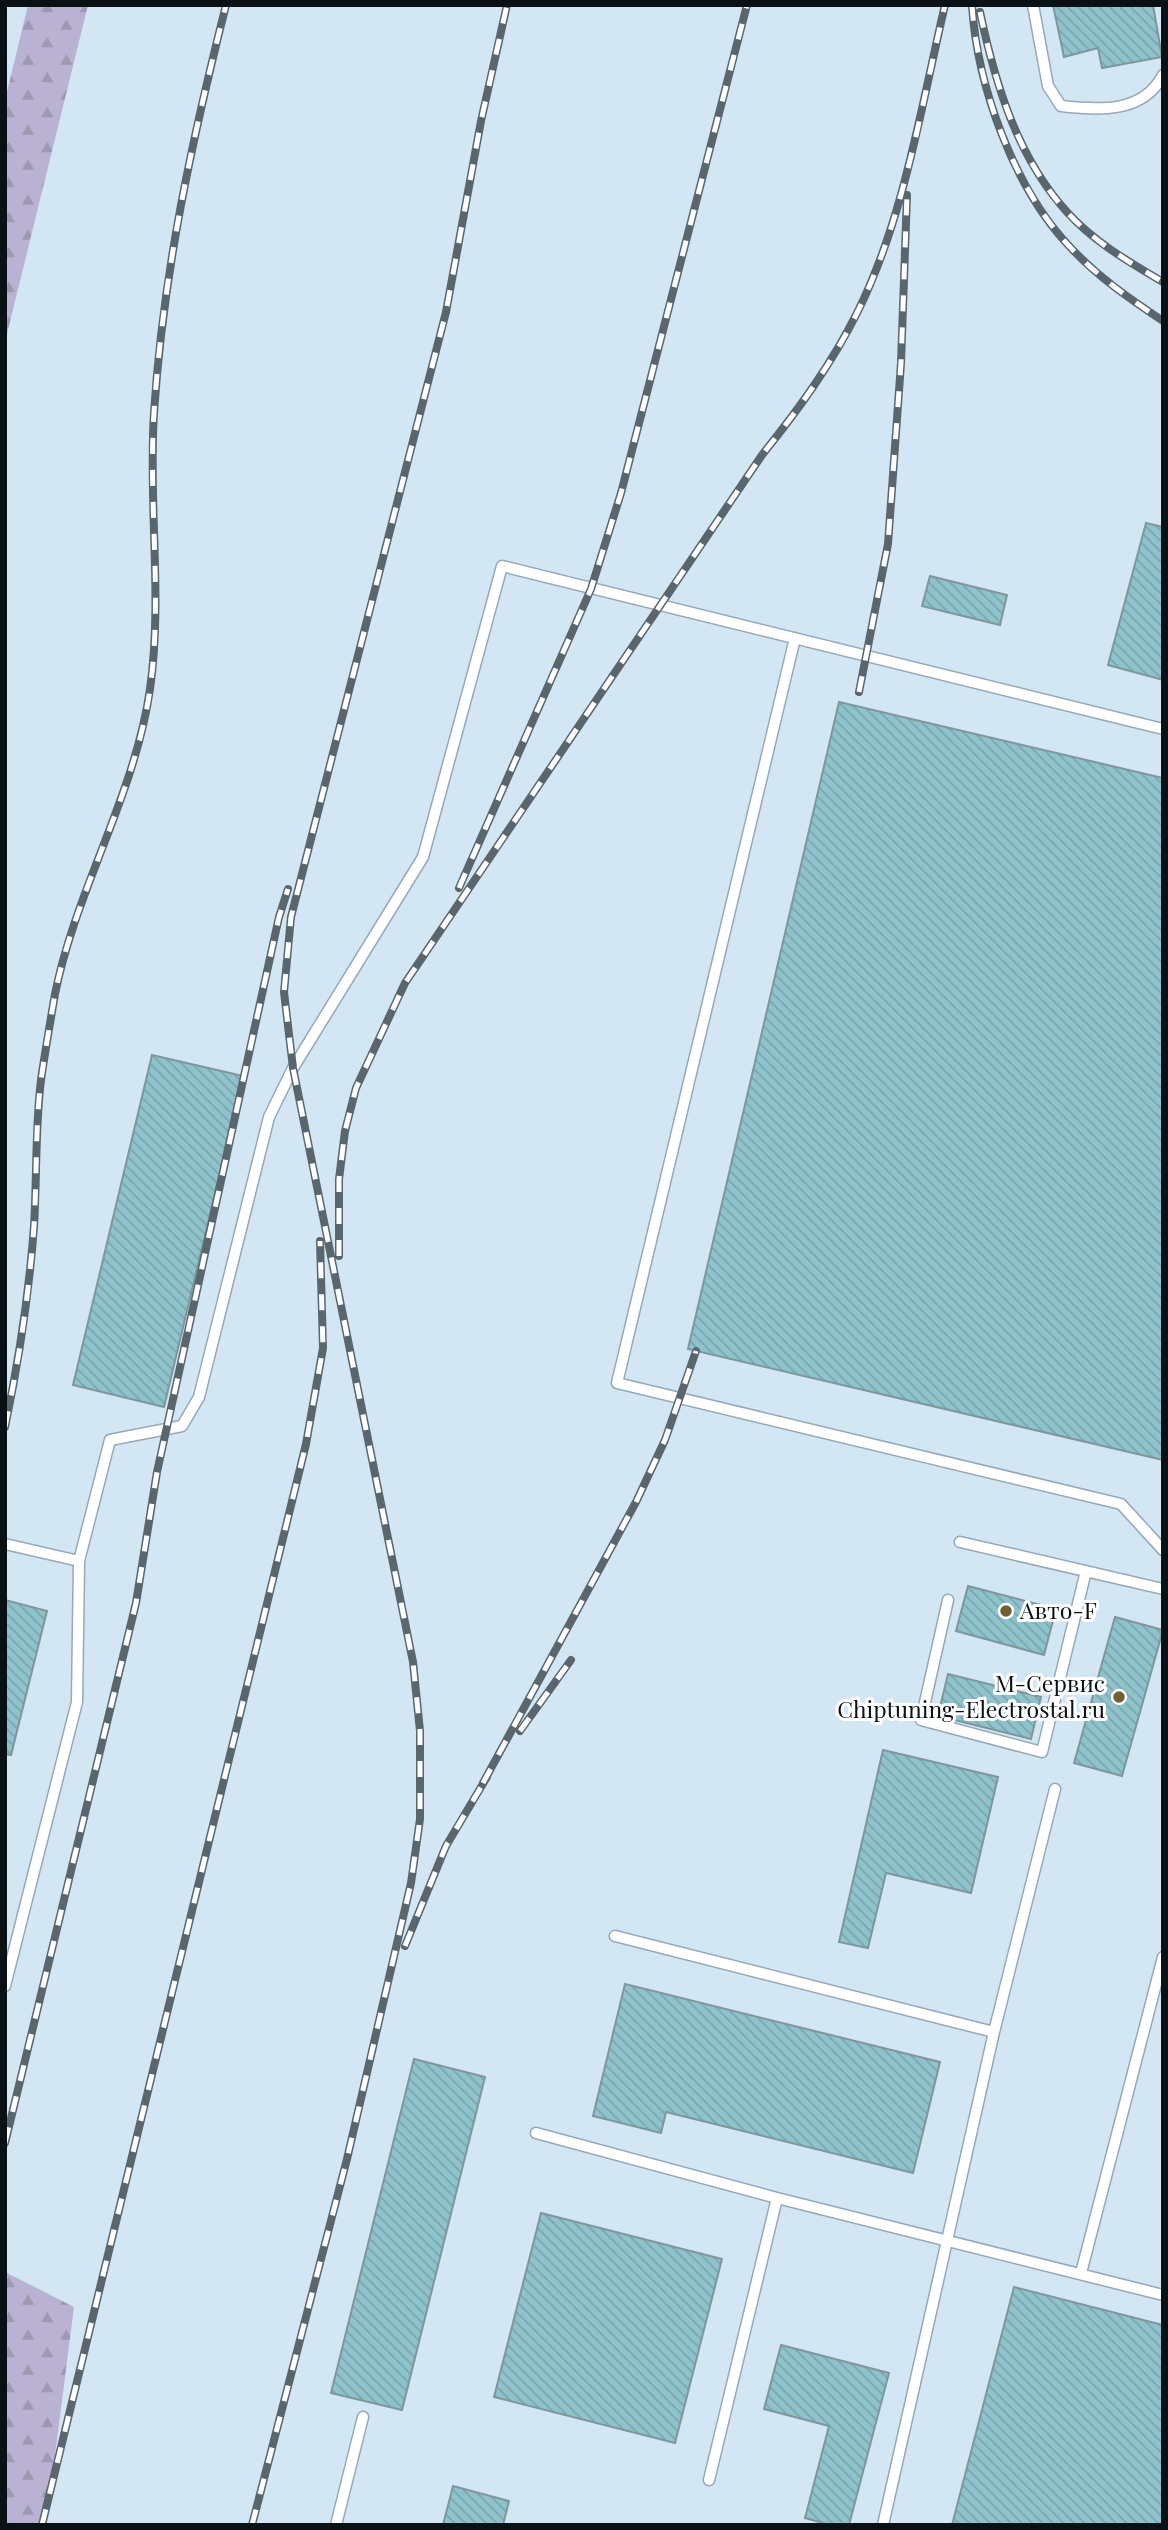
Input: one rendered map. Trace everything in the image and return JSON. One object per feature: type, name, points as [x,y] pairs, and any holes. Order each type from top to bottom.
[{"type":"lane","points":[[1033,5],[1048,86],[1061,106],[1104,111],[1115,108],[1139,100],[1159,83],[1163,75]]},
{"type":"lane","points":[[5,1986],[77,1702],[79,1561],[110,1440],[182,1426],[199,1397],[269,1117],[293,1068],[423,857],[502,566],[1163,729]]},
{"type":"lane","points":[[795,638],[617,1383],[1121,1504],[1163,1550]]},
{"type":"lane","points":[[960,1542],[1163,1589]]},
{"type":"lane","points":[[5,1544],[79,1561]]},
{"type":"lane","points":[[948,1600],[921,1720],[1042,1752],[1086,1571]]},
{"type":"lane","points":[[883,2525],[994,2032],[1055,1789]]},
{"type":"lane","points":[[615,1936],[994,2032]]},
{"type":"lane","points":[[1081,2273],[1163,1956]]},
{"type":"lane","points":[[536,2133],[777,2198],[1163,2295]]},
{"type":"lane","points":[[709,2480],[777,2198]]},
{"type":"lane","points":[[335,2525],[363,2417]]},
{"type":"green space","points":[[28,5],[88,5],[5,342],[5,100]]},
{"type":"green space","points":[[5,2272],[74,2307],[46,2525],[5,2525]]},
{"type":"building","points":[[1053,5],[1153,5],[1162,57],[1102,68],[1098,48],[1064,57]]},
{"type":"building","points":[[1146,523],[1163,527],[1163,680],[1108,665]]},
{"type":"building","points":[[930,576],[1007,595],[1000,625],[922,606]]},
{"type":"building","points":[[839,702],[1163,778],[1163,1460],[688,1349]]},
{"type":"building","points":[[152,1055],[243,1076],[164,1407],[73,1385]]},
{"type":"building","points":[[968,1586],[1056,1609],[1044,1655],[956,1631]]},
{"type":"building","points":[[5,1600],[47,1611],[11,1755],[5,1754]]},
{"type":"building","name":"M-Сервис Chiptuning-Electrostal.ru","points":[[1115,1617],[1163,1630],[1122,1776],[1074,1763]]},
{"type":"building","points":[[948,1674],[1041,1697],[1031,1739],[938,1716]]},
{"type":"building","points":[[883,1750],[998,1777],[971,1893],[886,1873],[868,1948],[839,1942]]},
{"type":"building","points":[[625,1984],[940,2062],[913,2173],[666,2112],[661,2133],[593,2116]]},
{"type":"building","points":[[414,2059],[485,2077],[402,2410],[331,2393]]},
{"type":"building","points":[[541,2213],[722,2259],[675,2443],[494,2397]]},
{"type":"building","points":[[1014,2287],[1163,2325],[1163,2525],[952,2525]]},
{"type":"building","points":[[781,2345],[889,2373],[849,2525],[830,2525],[805,2518],[829,2426],[764,2409]]},
{"type":"building","points":[[453,2486],[509,2501],[503,2525],[443,2525]]},
{"type":"railway","points":[[5,1427],[29,1277],[34,1226],[39,1098],[55,994],[64,955],[132,767],[150,689],[155,620],[153,447],[158,361],[181,207],[226,5]]},
{"type":"railway","points":[[252,2525],[347,2159],[411,1883],[420,1819],[420,1731],[413,1662],[293,1068],[284,992],[291,917],[446,312],[481,121],[507,5]]},
{"type":"railway","points":[[459,888],[591,589],[621,493],[747,5]]},
{"type":"railway","points":[[339,1256],[339,1179],[345,1131],[356,1088],[405,983],[762,455],[813,387],[847,332],[873,277],[899,201],[945,5]]},
{"type":"railway","points":[[972,5],[975,36],[990,102],[1016,167],[1032,197],[1081,259],[1163,321]]},
{"type":"railway","points":[[980,12],[1001,92],[1010,118],[1034,168],[1067,212],[1089,233],[1163,282]]},
{"type":"railway","points":[[859,692],[888,544],[901,363],[907,195]]},
{"type":"railway","points":[[5,2143],[136,1603],[157,1472],[279,917],[288,889]]},
{"type":"railway","points":[[42,2525],[306,1444],[323,1348],[320,1241]]},
{"type":"railway","points":[[483,1783],[636,1502],[665,1440],[696,1351]]},
{"type":"railway","points":[[520,1731],[571,1660]]},
{"type":"railway","points":[[405,1946],[446,1846],[487,1777]]},
{"type":"place","name":"Авто-F","points":[[1006,1611]]},
{"type":"place","name":"M-Сервис Chiptuning-Electrostal.ru","points":[[1119,1697]]}]
